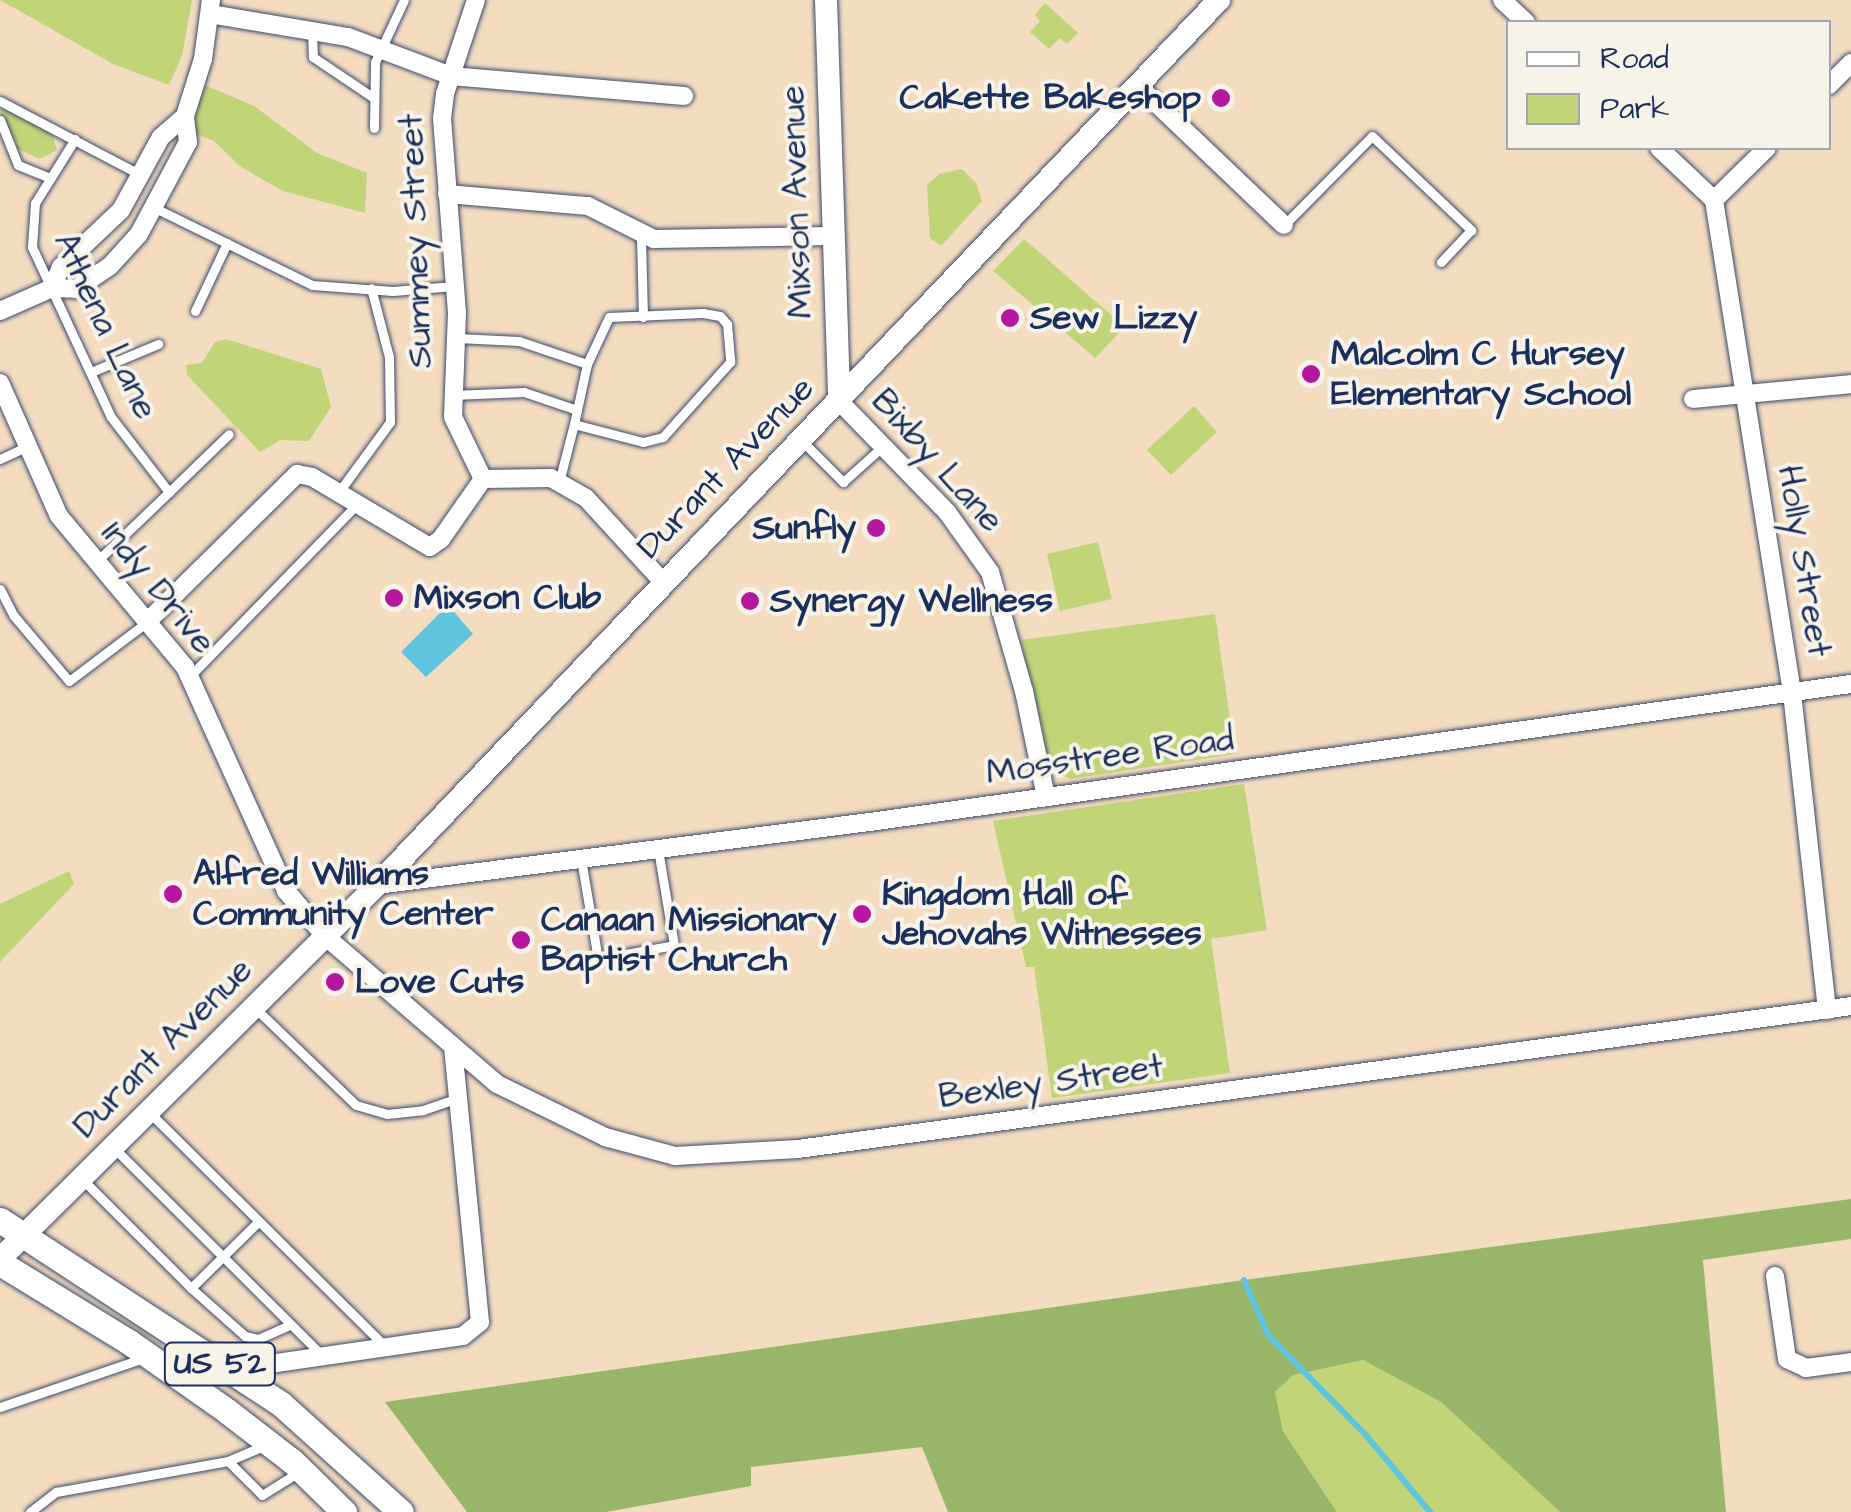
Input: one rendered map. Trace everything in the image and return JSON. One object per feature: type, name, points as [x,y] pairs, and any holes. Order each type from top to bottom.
[{"type":"main road","name":"US 52","points":[[0,1220],[281,1404],[401,1512]]},
{"type":"main road","name":"US 52","points":[[0,1261],[150,1356],[269,1444],[344,1512]]},
{"type":"street","name":"Summey Street","points":[[476,0],[442,106],[454,286],[452,396],[460,439],[482,479]]},
{"type":"street","name":"Mixson Avenue","points":[[826,0],[839,401]]},
{"type":"street","name":"Durant Avenue","points":[[0,1261],[376,885],[1219,0]]},
{"type":"street","points":[[1502,0],[1524,20]]},
{"type":"street","points":[[0,311],[52,288],[70,291],[93,279],[126,250],[156,208],[186,148],[185,116],[203,59],[210,7],[348,36],[452,76],[684,96]]},
{"type":"street","points":[[1831,83],[1851,63]]},
{"type":"street","points":[[1139,87],[1284,225]]},
{"type":"street","points":[[52,288],[61,267],[110,224],[143,175],[165,132],[185,116]]},
{"type":"street","points":[[1660,150],[1714,200],[1764,150]]},
{"type":"street","points":[[447,194],[588,206],[641,236],[832,236]]},
{"type":"street","name":"Holly Street","points":[[1714,200],[1792,693],[1827,1010]]},
{"type":"street","name":"Indy Drive","points":[[0,383],[59,516],[190,676],[286,892],[326,936]]},
{"type":"street","points":[[1693,399],[1851,384]]},
{"type":"street","name":"Bixby Lane","points":[[839,401],[962,530],[990,572],[1024,691],[1046,797]]},
{"type":"street","points":[[147,622],[290,478],[312,477],[430,547],[441,539],[482,479],[534,476],[559,482],[586,498],[664,583]]},
{"type":"street","name":"Mosstree Road","points":[[376,885],[1046,797],[1851,684]]},
{"type":"street","name":"Bexley Street","points":[[326,936],[497,1084],[581,1128],[675,1156],[798,1149],[1851,1006]]},
{"type":"street","points":[[228,1370],[463,1336],[475,1328],[481,1318],[453,1048]]},
{"type":"street","points":[[1775,1276],[1787,1359],[1806,1368],[1851,1362]]},
{"type":"lane","points":[[374,128],[374,68],[404,0]]},
{"type":"lane","points":[[312,30],[310,49],[317,60],[374,98]]},
{"type":"lane","points":[[0,101],[143,175]]},
{"type":"lane","points":[[0,120],[18,165],[50,178]]},
{"type":"lane","points":[[1284,225],[1372,136],[1471,230],[1441,262]]},
{"type":"lane","name":"Athena Lane","points":[[75,139],[34,203],[30,240],[118,431],[169,492]]},
{"type":"lane","points":[[156,208],[312,285],[454,286]]},
{"type":"lane","points":[[641,236],[643,317]]},
{"type":"lane","points":[[195,311],[227,243]]},
{"type":"lane","points":[[338,492],[390,422],[390,357],[372,288]]},
{"type":"lane","points":[[559,482],[587,364],[609,317],[720,316],[729,332],[726,369],[670,431],[654,442],[574,424]]},
{"type":"lane","points":[[455,337],[519,340],[587,364]]},
{"type":"lane","points":[[91,372],[158,344]]},
{"type":"lane","points":[[452,396],[524,392],[577,410]]},
{"type":"lane","points":[[96,562],[229,434]]},
{"type":"lane","points":[[801,440],[842,482],[883,446]]},
{"type":"lane","points":[[0,458],[28,446]]},
{"type":"lane","points":[[190,676],[357,504]]},
{"type":"lane","points":[[0,589],[14,616],[69,681],[147,622]]},
{"type":"lane","points":[[580,859],[598,959],[674,945],[658,849]]},
{"type":"lane","points":[[254,1007],[356,1105],[387,1114],[423,1110],[458,1098]]},
{"type":"lane","points":[[149,1112],[386,1348]]},
{"type":"lane","points":[[113,1147],[323,1356]]},
{"type":"lane","points":[[81,1178],[245,1336],[258,1339],[291,1324]]},
{"type":"lane","points":[[191,1288],[259,1221]]},
{"type":"lane","points":[[0,1407],[150,1356]]},
{"type":"lane","points":[[30,1512],[56,1492],[228,1461],[269,1444]]},
{"type":"lane","points":[[228,1461],[262,1495],[301,1470]]},
{"type":"green space","points":[[0,0],[192,0],[182,56],[169,85],[113,64]]},
{"type":"green space","points":[[1045,3],[1078,33],[1067,44],[1060,38],[1049,49],[1030,32],[1040,21],[1035,15]]},
{"type":"green space","points":[[205,85],[254,106],[317,153],[367,173],[365,213],[283,191],[241,167],[214,141],[196,134],[195,115]]},
{"type":"green space","points":[[3,106],[52,132],[57,150],[40,159],[17,149],[0,113]]},
{"type":"green space","points":[[962,169],[976,183],[982,201],[941,246],[930,238],[927,185],[939,174]]},
{"type":"green space","points":[[1024,239],[1125,327],[1095,358],[993,271]]},
{"type":"green space","points":[[226,339],[321,369],[331,407],[309,441],[280,440],[260,452],[187,375],[186,365],[202,363],[215,342]]},
{"type":"green space","points":[[1194,406],[1217,432],[1171,475],[1147,450]]},
{"type":"green space","points":[[1098,542],[1112,599],[1060,611],[1047,554]]},
{"type":"green space","points":[[1215,614],[1235,754],[1070,779],[1046,765],[1021,640]]},
{"type":"green space","points":[[1244,784],[1267,930],[1211,939],[1230,1073],[1052,1098],[1034,967],[1026,967],[993,821]]},
{"type":"green space","points":[[69,871],[74,884],[0,962],[0,904]]},
{"type":"green space","points":[[1851,1199],[1851,1239],[1703,1260],[1726,1512],[1560,1512],[1441,1402],[1363,1360],[1293,1375],[1275,1392],[1283,1431],[1337,1512],[948,1512],[922,1447],[751,1467],[751,1486],[606,1512],[467,1512],[385,1402],[1244,1280]]},
{"type":"green space","points":[[1363,1360],[1441,1402],[1560,1512],[1337,1512],[1283,1431],[1275,1392],[1292,1375]]},
{"type":"water","points":[[448,605],[473,634],[426,677],[401,652]]},
{"type":"waterway","points":[[1162,749],[1165,755]]},
{"type":"waterway","points":[[1244,1280],[1268,1335],[1365,1434],[1430,1512]]},
{"type":"place","name":"Cakette Bakeshop","points":[[1221,98]]},
{"type":"place","name":"Sew Lizzy","points":[[1010,318]]},
{"type":"place","name":"Malcolm C Hursey Elementary School","points":[[1311,374]]},
{"type":"place","name":"Sunfly","points":[[876,528]]},
{"type":"place","name":"Mixson Club","points":[[394,598]]},
{"type":"place","name":"Synergy Wellness","points":[[750,601]]},
{"type":"place","name":"Alfred Williams Community Center","points":[[173,894]]},
{"type":"place","name":"Kingdom Hall of Jehovahs Witnesses","points":[[862,914]]},
{"type":"place","name":"Canaan Missionary Baptist Church","points":[[521,940]]},
{"type":"place","name":"Love Cuts","points":[[335,982]]}]
